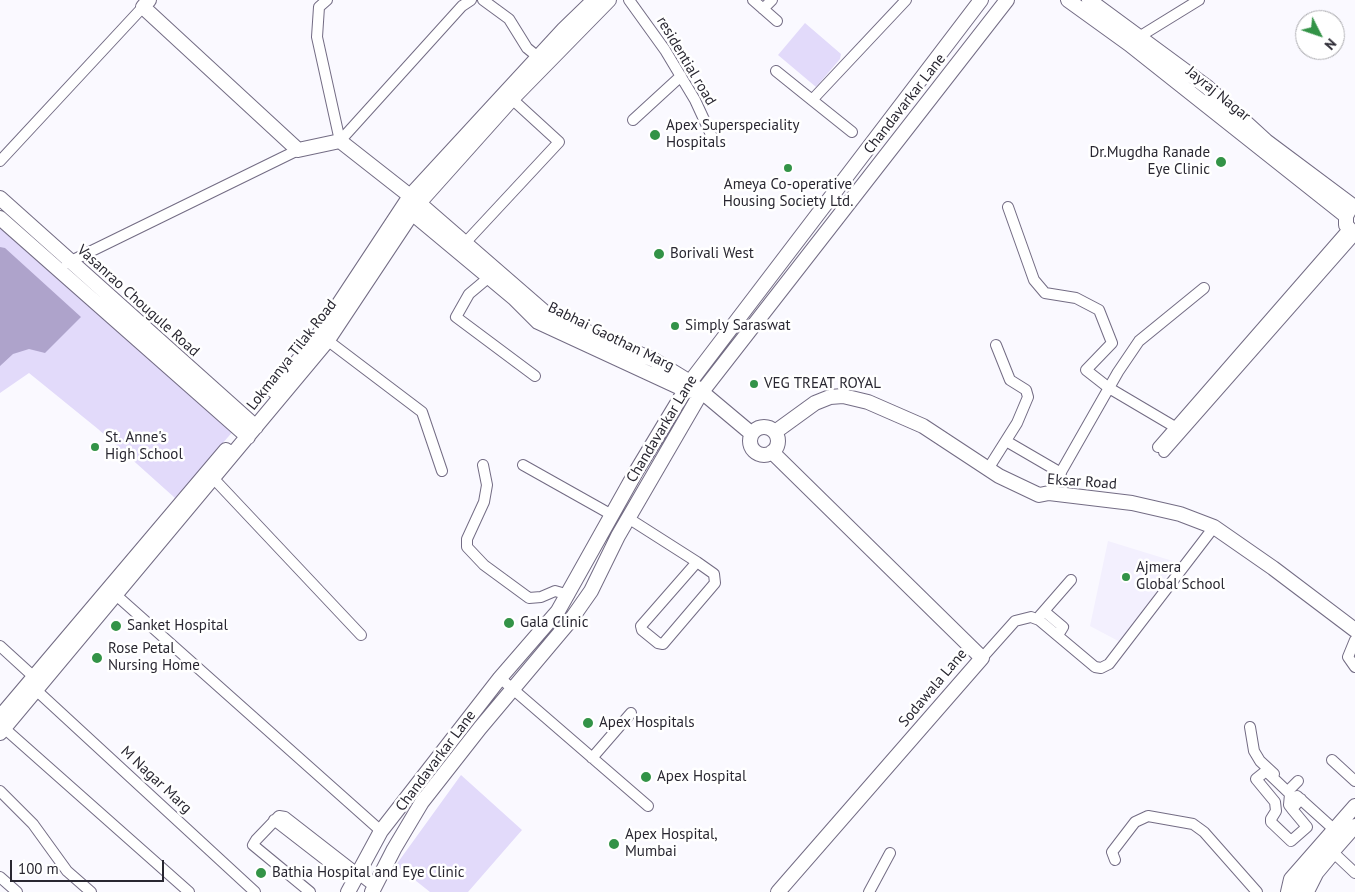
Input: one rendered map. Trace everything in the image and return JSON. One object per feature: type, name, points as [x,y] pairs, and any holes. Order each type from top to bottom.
[{"type":"street","points":[[327,0],[319,7],[317,37],[340,141],[414,204]]},
{"type":"street","points":[[63,265],[298,150],[340,141],[462,6],[471,0]]},
{"type":"street","points":[[483,0],[509,19],[527,48],[538,57]]},
{"type":"street","name":"Lokmanya Tilak Road","points":[[1,726],[324,337],[414,204],[538,57],[594,0]]},
{"type":"street","name":"Lokmanya Tilak Road","points":[[414,204],[512,99],[609,0]]},
{"type":"street","name":"residential road","points":[[630,0],[681,76],[713,139]]},
{"type":"street","points":[[754,0],[777,21]]},
{"type":"street","points":[[763,9],[772,0]]},
{"type":"street","points":[[812,100],[906,0]]},
{"type":"street","name":"Chandavarkar Lane","points":[[353,882],[381,831],[500,678],[543,631],[569,595],[612,515],[687,386],[981,0]]},
{"type":"street","name":"Chandavarkar Lane","points":[[374,889],[394,848],[422,802],[570,622],[591,591],[628,518],[701,393],[1007,0]]},
{"type":"street","name":"Jayraj Nagar","points":[[1068,0],[1102,17],[1203,92],[1240,125],[1305,176],[1352,221]]},
{"type":"street","name":"Jayraj Nagar","points":[[1089,0],[1102,17]]},
{"type":"street","points":[[1134,40],[1199,0]]},
{"type":"street","points":[[0,161],[146,4],[298,150]]},
{"type":"street","points":[[776,71],[852,132]]},
{"type":"street","points":[[634,120],[681,76]]},
{"type":"street","points":[[465,243],[559,142],[512,99]]},
{"type":"street","name":"Vasanrao Chougule Road","points":[[0,198],[63,265]]},
{"type":"street","name":"Babhai Gaothan Marg","points":[[414,204],[465,243],[493,274]]},
{"type":"street","name":"Babhai Gaothan Marg","points":[[414,204],[493,274],[548,315],[654,360],[687,386],[701,393]]},
{"type":"street","points":[[1008,207],[1034,280],[1045,293],[1076,298],[1099,310],[1112,343],[1086,370],[1109,388],[1175,427]]},
{"type":"street","name":"Vasanrao Chougule Road","points":[[0,218],[63,265],[249,429]]},
{"type":"street","points":[[1189,418],[1175,427],[1161,449],[1189,418],[1263,334],[1318,270],[1352,221]]},
{"type":"street","points":[[493,274],[469,294],[456,317],[535,376]]},
{"type":"street","points":[[1049,493],[1109,388],[1139,341],[1204,288]]},
{"type":"street","points":[[324,337],[422,412],[442,471]]},
{"type":"street","points":[[988,469],[1017,423],[1028,397],[1026,390],[1010,380],[996,345]]},
{"type":"street","points":[[701,393],[752,434]]},
{"type":"street","name":"Eksar Road","points":[[775,432],[815,403],[830,397],[843,396],[868,402],[897,413],[923,426],[988,469],[1039,496],[1049,493],[1132,502],[1180,514],[1214,527],[1273,568],[1355,630]]},
{"type":"street","points":[[763,427],[775,432],[778,441],[772,452],[763,455],[755,451],[751,443],[752,434],[763,427]]},
{"type":"street","name":"Lokmanya Tilak Road","points":[[35,684],[116,595],[214,479],[249,429]]},
{"type":"street","points":[[1006,442],[1061,473]]},
{"type":"street","name":"Sodawala Lane","points":[[772,452],[982,658],[778,892]]},
{"type":"street","points":[[523,465],[612,515]]},
{"type":"street","points":[[483,466],[487,485],[484,502],[467,539],[467,547],[472,555],[529,598],[541,597],[555,591],[569,595]]},
{"type":"street","points":[[214,479],[361,635]]},
{"type":"street","points":[[628,518],[697,562],[714,574],[716,583],[663,644],[658,643],[642,630],[642,626],[697,562]]},
{"type":"street","points":[[1041,615],[1059,629],[1094,667],[1101,668],[1109,664],[1214,527]]},
{"type":"street","points":[[982,658],[1015,621],[1041,615],[1071,580]]},
{"type":"street","points":[[116,595],[381,831]]},
{"type":"street","points":[[1355,640],[1348,657],[1355,667]]},
{"type":"street","name":"M Nagar Marg","points":[[0,646],[35,684],[256,892]]},
{"type":"street","points":[[500,678],[648,806]]},
{"type":"street","points":[[592,758],[631,713]]},
{"type":"street","points":[[1,726],[189,892]]},
{"type":"street","points":[[1250,728],[1254,750],[1260,761],[1339,834]]},
{"type":"street","points":[[1332,760],[1355,781]]},
{"type":"street","points":[[1264,772],[1290,794],[1289,805],[1292,809],[1307,827],[1291,841],[1271,822],[1276,811],[1274,802],[1256,782],[1264,772]]},
{"type":"street","points":[[1289,788],[1297,780]]},
{"type":"street","points":[[0,791],[33,824],[67,872],[91,892]]},
{"type":"street","points":[[1292,809],[1301,799]]},
{"type":"street","points":[[1290,892],[1301,887],[1339,834],[1355,806]]},
{"type":"street","points":[[1115,860],[1112,852],[1135,822],[1148,816],[1193,824],[1204,832],[1257,892]]},
{"type":"street","points":[[310,892],[253,846],[274,820],[353,882],[374,889]]},
{"type":"street","points":[[1339,834],[1355,826]]},
{"type":"street","points":[[869,892],[890,853]]},
{"type":"street","points":[[1309,892],[1318,874],[1333,856],[1337,856],[1355,873]]},
{"type":"street","points":[[0,877],[17,892]]},
{"type":"shaded area","points":[[805,23],[841,54],[840,59],[816,87],[778,55]]},
{"type":"shaded area","points":[[0,223],[235,429],[175,498],[98,429],[29,373],[0,393]]},
{"type":"shaded area","points":[[0,247],[5,248],[81,317],[45,353],[29,349],[13,354],[0,366]]},
{"type":"shaded area","points":[[1108,541],[1176,562],[1122,643],[1090,626]]},
{"type":"shaded area","points":[[461,775],[522,830],[468,892],[430,892],[396,865]]},
{"type":"place","name":"Apex Superspeciality Hospitals","points":[[655,135]]},
{"type":"place","name":"Dr.Mugdha Ranade Eye Clinic","points":[[1221,162]]},
{"type":"place","name":"Ameya Co-operative Housing Society Ltd.","points":[[788,168]]},
{"type":"place","name":"Borivali West","points":[[659,254]]},
{"type":"place","name":"Simply Saraswat","points":[[675,326]]},
{"type":"place","name":"VEG TREAT ROYAL","points":[[754,384]]},
{"type":"place","name":"St. Anne's High School","points":[[95,447]]},
{"type":"place","name":"Ajmera Global School","points":[[1126,577]]},
{"type":"place","name":"Gala Clinic","points":[[509,623]]},
{"type":"place","name":"Sanket Hospital","points":[[116,626]]},
{"type":"place","name":"Rose Petal Nursing Home","points":[[97,658]]},
{"type":"place","name":"Apex Hospitals","points":[[588,723]]},
{"type":"place","name":"Apex Hospital","points":[[646,777]]},
{"type":"place","name":"Apex Hospital, Mumbai","points":[[614,844]]},
{"type":"place","name":"Bathia Hospital and Eye Clinic","points":[[261,873]]}]
